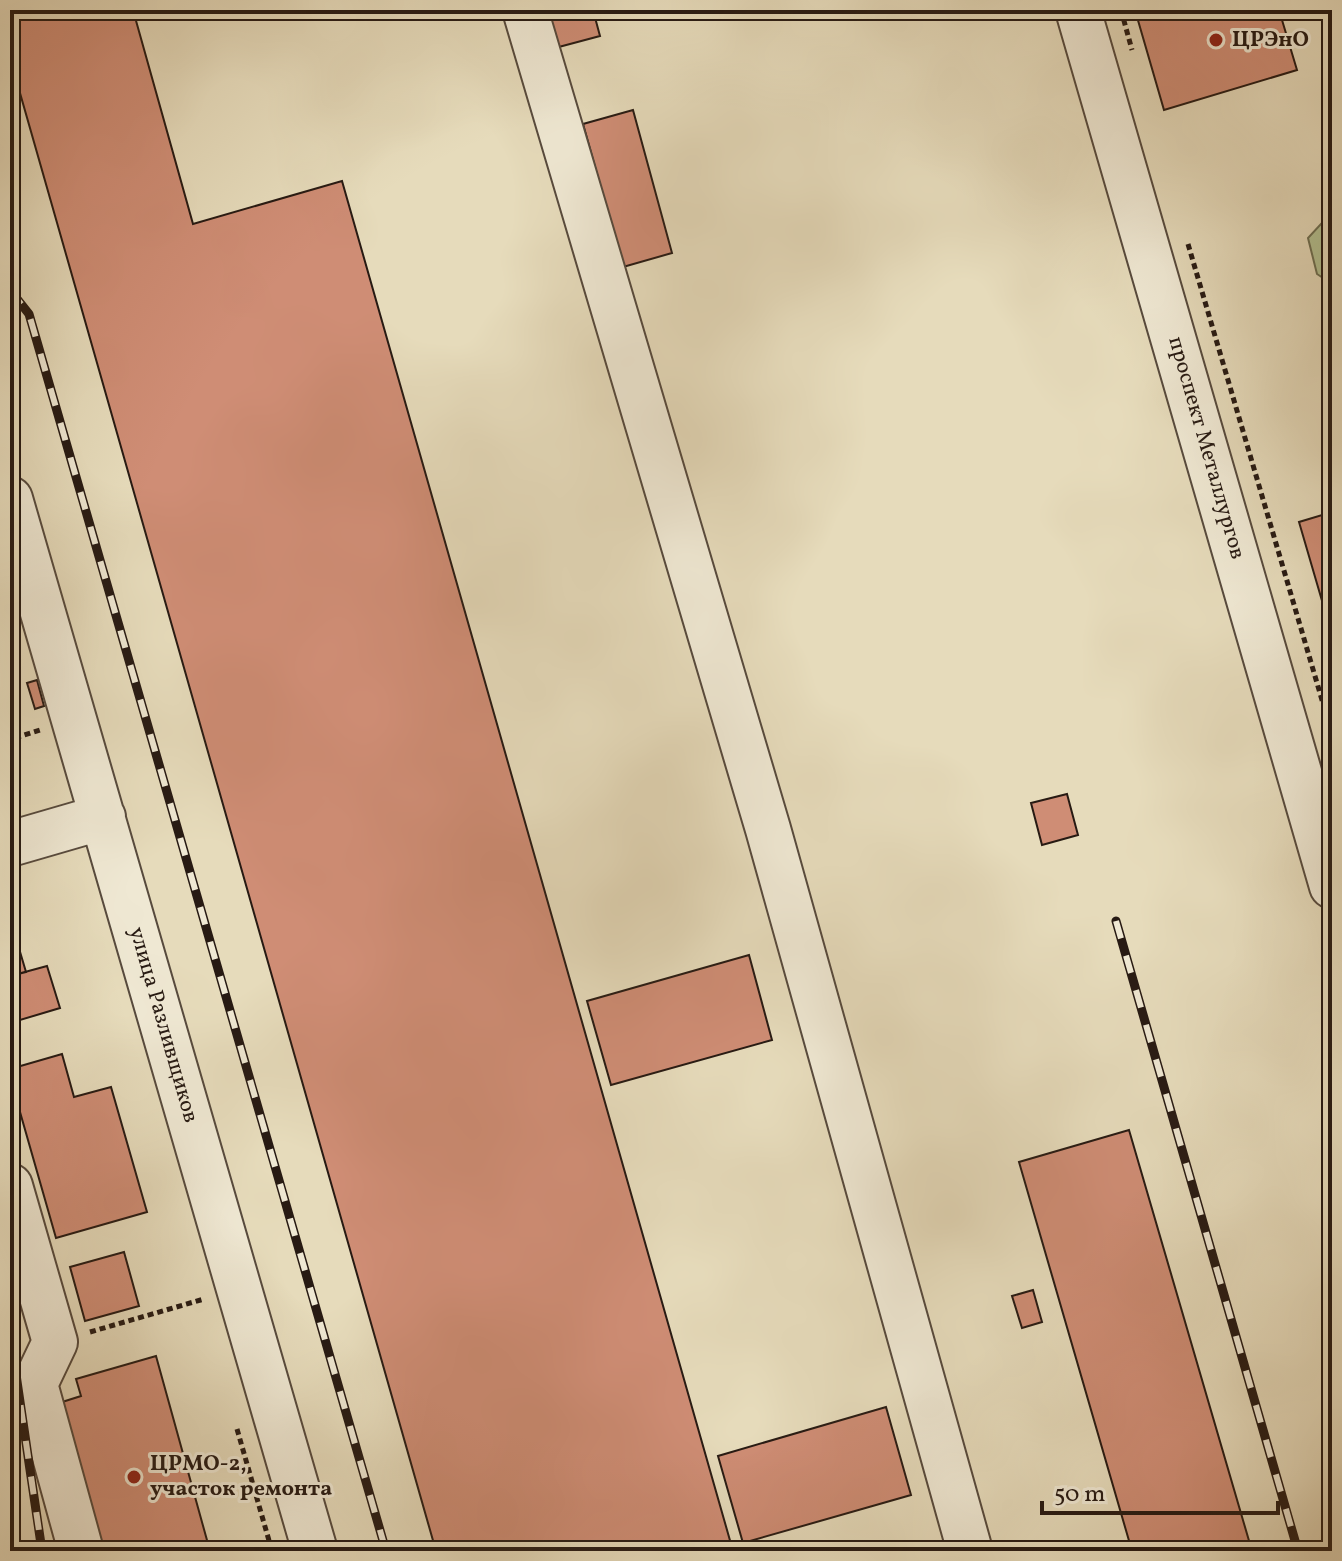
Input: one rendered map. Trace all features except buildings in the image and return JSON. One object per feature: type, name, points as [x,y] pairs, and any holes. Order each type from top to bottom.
[{"type":"street","points":[[525,10],[768,829],[970,1551]]},
{"type":"street","name":"проспект Металлургов","points":[[1078,10],[1330,873]]},
{"type":"street","name":"улица Разливщиков","points":[[10,499],[315,1551]]},
{"type":"street","points":[[10,844],[103,817]]},
{"type":"street","points":[[10,1186],[55,1342],[35,1384],[81,1551]]},
{"type":"path","points":[[1121,10],[1133,53]]},
{"type":"path","points":[[1188,244],[1332,734]]},
{"type":"path","points":[[55,1342],[240,1288]]},
{"type":"green space","points":[[1332,212],[1332,284],[1317,274],[1308,238]]},
{"type":"railway","points":[[10,290],[29,314],[386,1551]]},
{"type":"railway","points":[[1116,921],[1298,1551]]},
{"type":"railway","points":[[10,1334],[42,1551]]},
{"type":"place","name":"ЦРЭнО","points":[[1216,40]]},
{"type":"place","name":"ЦРМО-2, участок ремонта","points":[[134,1477]]}]
